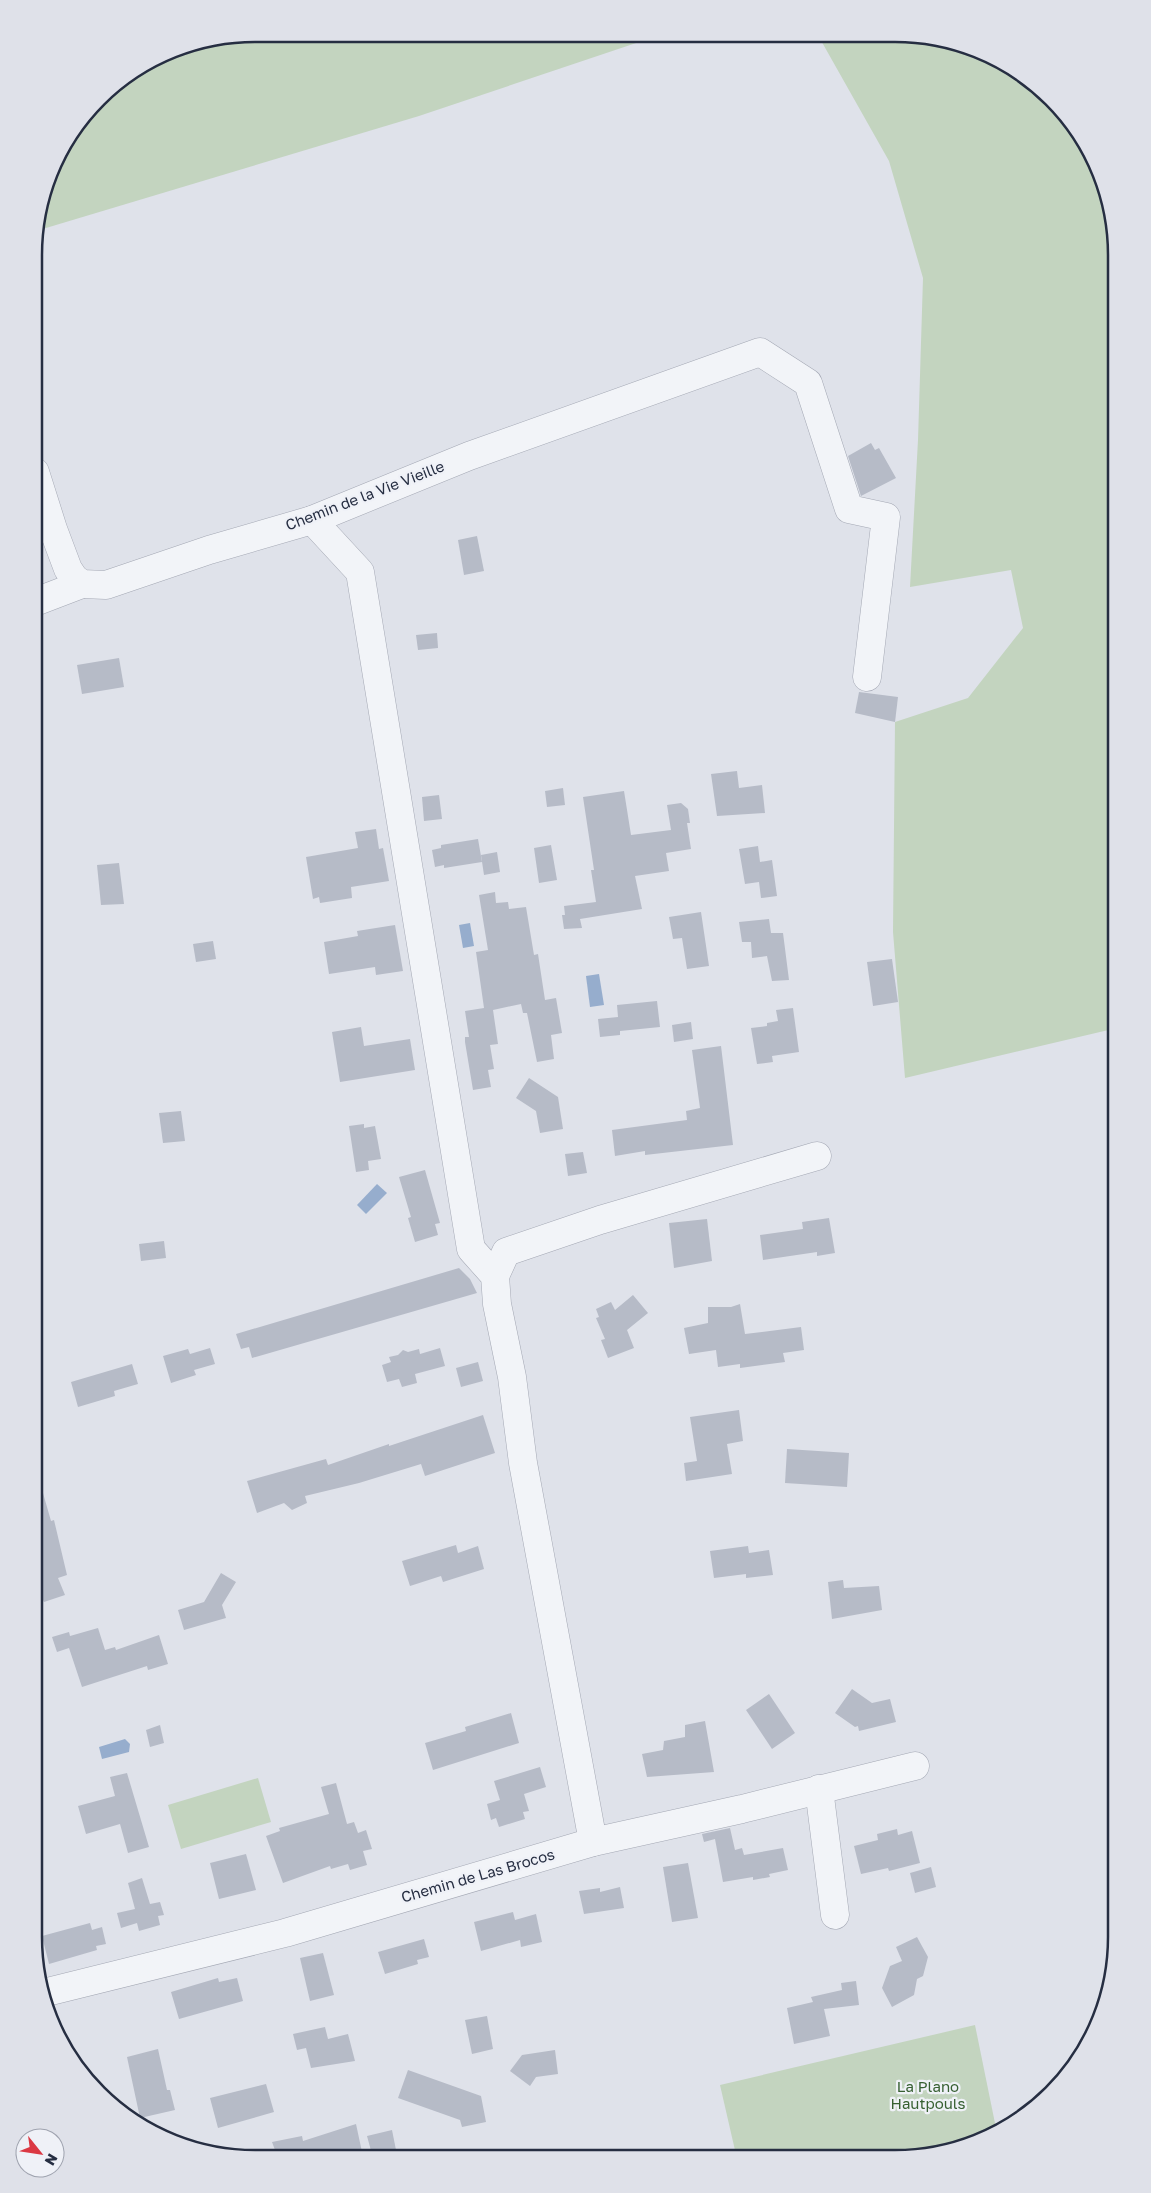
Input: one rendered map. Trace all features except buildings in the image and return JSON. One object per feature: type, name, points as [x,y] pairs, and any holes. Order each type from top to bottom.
[{"type":"street","name":"Chemin de la Vie Vieille","points":[[82,584],[106,585],[209,550],[312,520],[469,456],[760,352],[808,383],[849,509],[886,517],[867,678]]},
{"type":"street","points":[[42,494],[68,569],[74,578],[82,584]]},
{"type":"street","points":[[312,520],[360,572],[471,1249],[495,1276]]},
{"type":"street","points":[[42,599],[82,584]]},
{"type":"street","points":[[593,1842],[523,1463],[512,1377],[497,1304],[495,1276],[506,1252],[600,1220],[817,1156]]},
{"type":"street","name":"Chemin de Las Brocos","points":[[50,1991],[286,1933],[593,1842],[915,1766]]},
{"type":"street","points":[[819,1790],[835,1915]]},
{"type":"green space","points":[[256,42],[639,42],[419,116],[44,229],[54,187],[64,161],[78,137],[95,115],[115,95],[137,78],[161,64],[187,54],[228,44]]},
{"type":"green space","points":[[822,42],[923,44],[964,54],[990,64],[1014,78],[1036,95],[1056,115],[1073,137],[1087,161],[1101,201],[1108,242],[1108,1030],[905,1078],[893,932],[895,722],[968,698],[1023,628],[1011,570],[910,587],[918,440],[923,278],[889,161]]},
{"type":"green space","points":[[258,1778],[271,1822],[181,1849],[168,1805]]},
{"type":"green space","name":"La Plano Hautpouls","points":[[975,2025],[996,2126],[964,2139],[923,2149],[735,2150],[720,2085]]},
{"type":"water","points":[[470,923],[474,946],[463,948],[459,925]]},
{"type":"water","points":[[599,974],[604,1005],[590,1007],[586,976]]},
{"type":"water","points":[[377,1184],[387,1193],[366,1214],[357,1205]]},
{"type":"water","points":[[125,1739],[130,1744],[129,1752],[102,1759],[99,1747]]}]
